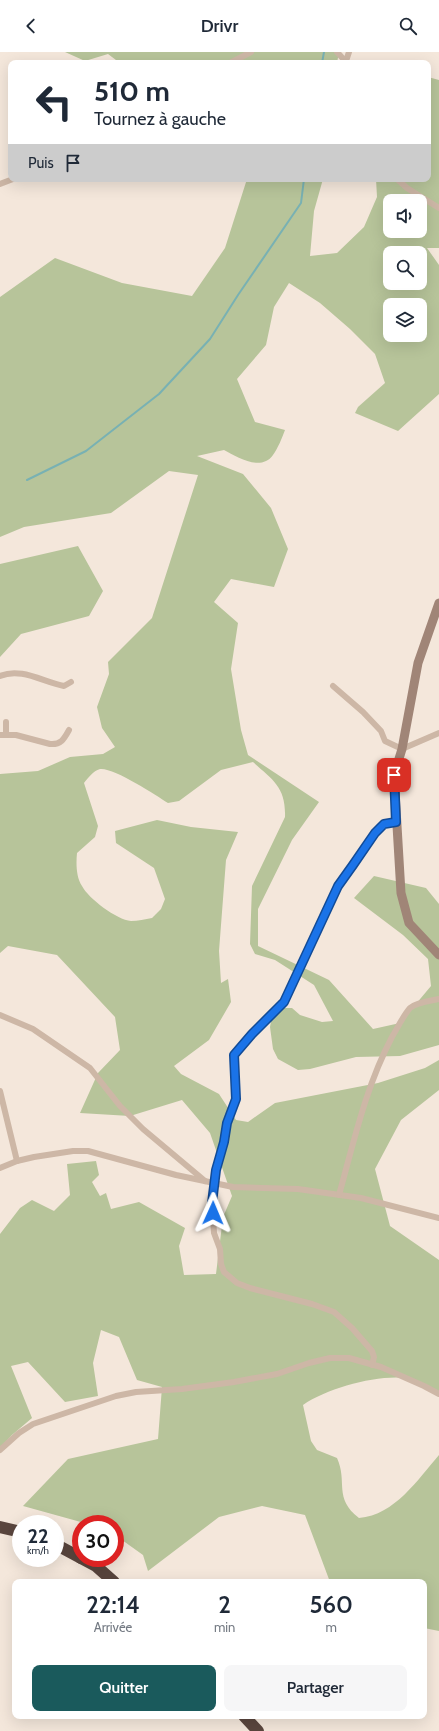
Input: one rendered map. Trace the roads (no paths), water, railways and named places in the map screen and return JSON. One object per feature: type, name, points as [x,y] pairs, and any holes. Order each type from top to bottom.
[{"type":"highway","points":[[0,1527],[12,1530]]},
{"type":"highway","points":[[97,1567],[111,1579]]},
{"type":"highway","points":[[247,1719],[258,1731]]},
{"type":"street","points":[[236,60],[251,52]]},
{"type":"street","points":[[337,52],[344,60]]},
{"type":"street","points":[[400,182],[407,188],[439,208]]},
{"type":"street","points":[[439,603],[418,664],[402,749],[394,775],[401,893],[409,923],[439,955]]},
{"type":"street","points":[[0,676],[6,673],[15,673],[64,686],[71,682]]},
{"type":"street","points":[[333,686],[347,697],[381,731],[385,741],[402,749],[439,733]]},
{"type":"street","points":[[6,722],[3,735],[16,735],[50,744],[62,742],[69,730]]},
{"type":"street","points":[[372,1364],[374,1357],[372,1351],[352,1328],[334,1312],[312,1304],[250,1288],[237,1282],[224,1272],[221,1264],[220,1249],[214,1233],[212,1203],[216,1170],[224,1142],[227,1123],[236,1099],[234,1055],[252,1034],[284,1002],[295,975],[342,880],[375,833],[384,824],[396,822]]},
{"type":"street","points":[[339,1195],[379,1062],[400,1023],[411,1007],[423,1002],[439,999]]},
{"type":"street","points":[[0,1015],[33,1030],[90,1068],[120,1106],[143,1129],[206,1182]]},
{"type":"street","points":[[0,1091],[17,1161]]},
{"type":"street","points":[[0,1168],[17,1161],[34,1157],[68,1152],[88,1151],[206,1182],[232,1187],[298,1189],[361,1198],[439,1218]]},
{"type":"street","points":[[0,1450],[19,1433],[33,1424],[116,1396],[136,1392],[182,1389],[234,1382],[277,1374],[309,1363],[330,1358],[349,1358],[372,1364],[439,1394]]},
{"type":"waterway","points":[[323,60],[324,52]]},
{"type":"waterway","points":[[27,480],[86,451],[159,394],[210,339],[301,203],[304,182]]}]
